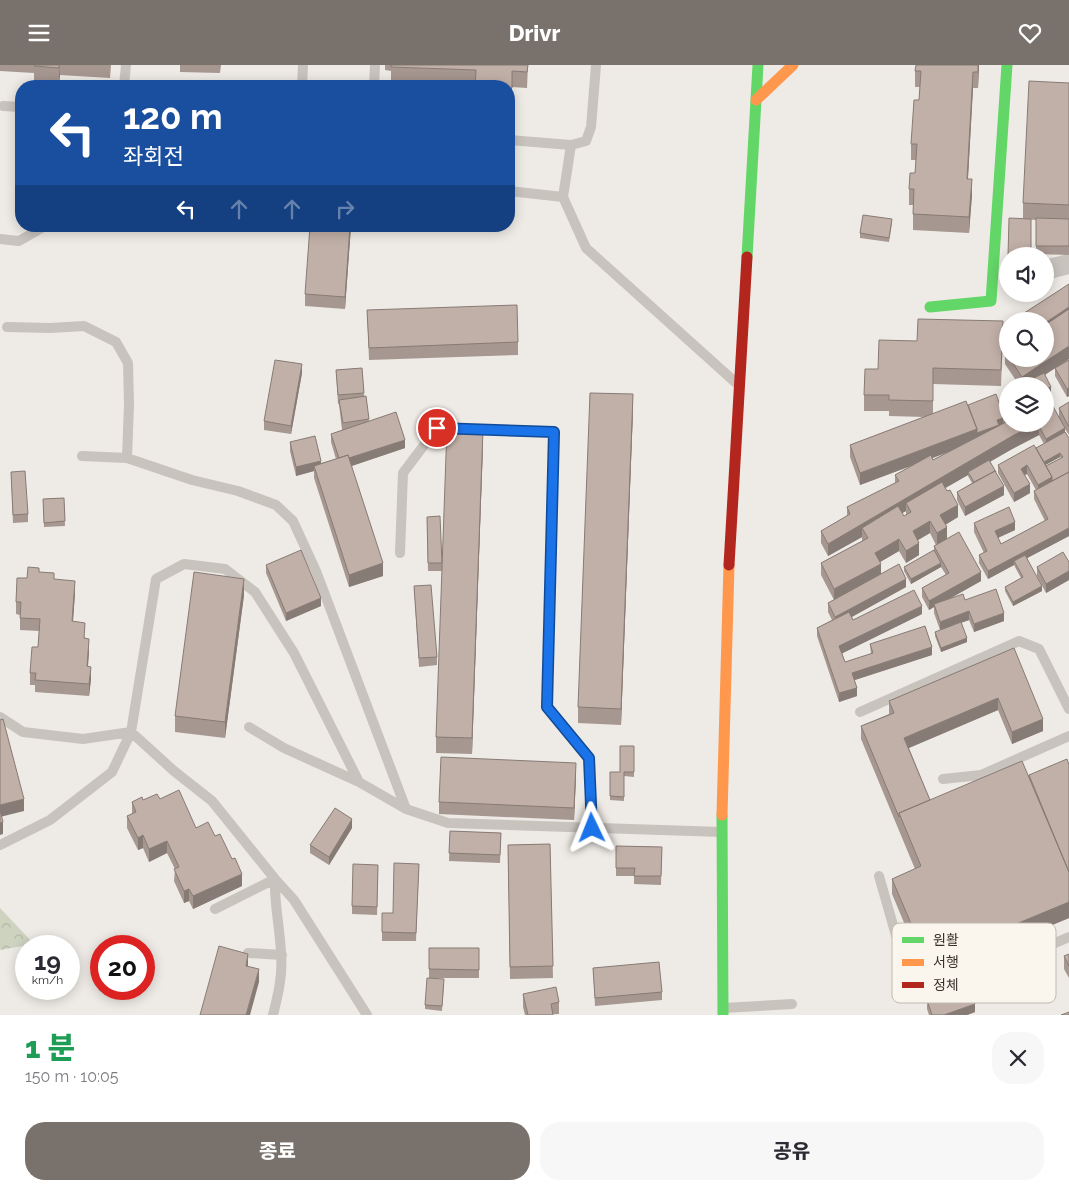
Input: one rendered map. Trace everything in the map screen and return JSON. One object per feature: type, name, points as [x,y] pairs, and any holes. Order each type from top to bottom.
[{"type":"main road","points":[[723,1011],[722,832],[730,545],[758,65]]},
{"type":"main road","points":[[756,100],[792,65]]},
{"type":"main road","points":[[930,307],[991,301],[1007,65]]},
{"type":"street","points":[[1054,268],[1069,264]]},
{"type":"lane","points":[[125,80],[126,65]]},
{"type":"lane","points":[[302,80],[303,65]]},
{"type":"lane","points":[[374,80],[375,65]]},
{"type":"lane","points":[[515,140],[571,145],[586,141],[591,127],[596,65]]},
{"type":"lane","points":[[2,105],[15,106]]},
{"type":"lane","points":[[571,145],[563,197],[586,248],[739,386]]},
{"type":"lane","points":[[515,192],[563,197]]},
{"type":"lane","points":[[0,239],[19,241],[35,232]]},
{"type":"lane","points":[[7,327],[50,328],[84,326],[116,342],[128,363],[127,458]]},
{"type":"lane","points":[[400,553],[403,473],[437,428],[554,432],[547,707],[589,758],[592,828]]},
{"type":"lane","points":[[82,456],[127,458],[192,480],[238,491],[276,505],[292,521],[316,571],[406,809]]},
{"type":"lane","points":[[0,845],[50,820],[112,772],[131,731],[156,579],[184,564],[225,569],[254,592],[289,646],[359,782]]},
{"type":"lane","points":[[860,712],[1019,641],[1039,649],[1069,709]]},
{"type":"lane","points":[[0,717],[23,732],[83,739],[131,731]]},
{"type":"lane","points":[[249,727],[284,748],[359,782],[406,809],[448,823],[722,832]]},
{"type":"lane","points":[[131,731],[174,771],[212,801],[294,900],[367,1015]]},
{"type":"lane","points":[[943,779],[981,775],[1069,736]]},
{"type":"lane","points":[[880,876],[893,923]]},
{"type":"lane","points":[[216,909],[275,879]]},
{"type":"lane","points":[[273,1015],[280,988],[282,955],[274,900],[275,879]]},
{"type":"lane","points":[[1056,942],[1069,937]]},
{"type":"lane","points":[[248,953],[282,955]]},
{"type":"lane","points":[[723,1011],[792,1004]]},
{"type":"green space","points":[[0,908],[26,935],[15,935],[15,947],[0,950]]},
{"type":"building","points":[[59,65],[59,68],[34,66]]},
{"type":"building","points":[[391,65],[528,65],[527,72],[512,71],[512,80],[475,80],[476,70],[391,67]]},
{"type":"building","points":[[916,65],[978,65],[978,72],[973,72],[967,179],[972,179],[969,217],[913,214],[914,189],[909,189],[910,173],[915,173],[917,144],[911,144],[914,100],[919,100],[921,71],[915,71]]},
{"type":"building","points":[[1029,81],[1069,83],[1069,205],[1023,203]]},
{"type":"building","points":[[863,215],[892,219],[889,238],[860,233]]},
{"type":"building","points":[[1009,218],[1031,219],[1031,247],[1008,247]]},
{"type":"building","points":[[1036,218],[1069,219],[1069,246],[1036,246]]},
{"type":"building","points":[[310,232],[350,232],[345,297],[305,294]]},
{"type":"building","points":[[1069,284],[1069,307],[1054,317],[1054,312],[1026,312],[1041,302],[1054,302],[1054,294]]},
{"type":"building","points":[[517,305],[518,342],[369,348],[367,310]]},
{"type":"building","points":[[1069,309],[1069,346],[1054,356],[1054,319]]},
{"type":"building","points":[[918,319],[999,321],[999,367],[1001,367],[1001,370],[933,368],[933,401],[889,400],[889,395],[864,395],[865,369],[878,369],[879,340],[917,341]]},
{"type":"building","points":[[275,360],[302,364],[291,426],[264,421]]},
{"type":"building","points":[[1069,360],[1069,388],[1067,389],[1055,368]]},
{"type":"building","points":[[1015,367],[1037,367],[1022,377]]},
{"type":"building","points":[[362,368],[364,393],[338,395],[336,370]]},
{"type":"building","points":[[1044,373],[1046,377],[1036,377]]},
{"type":"building","points":[[590,393],[633,394],[621,709],[578,707]]},
{"type":"building","points":[[996,394],[999,402],[999,419],[997,420],[999,425],[977,433],[968,405]]},
{"type":"building","points":[[366,396],[369,419],[343,423],[339,400]]},
{"type":"building","points":[[966,401],[977,429],[860,473],[850,445]]},
{"type":"building","points":[[1069,402],[1069,427],[1059,408]]},
{"type":"building","points":[[1054,408],[1065,428],[1046,439],[1042,432],[1054,432]]},
{"type":"building","points":[[396,412],[405,440],[349,458],[348,455],[339,458],[331,434]]},
{"type":"building","points":[[999,426],[999,432],[1020,432],[828,544],[821,531],[850,514],[847,507],[899,481],[895,475],[931,455],[933,460]]},
{"type":"building","points":[[447,427],[483,429],[472,738],[436,737]]},
{"type":"building","points":[[1065,432],[1069,438],[1069,472],[1052,481],[1046,466],[1063,457],[1060,453],[1044,462],[1036,448]]},
{"type":"building","points":[[315,436],[321,461],[296,467],[290,442]]},
{"type":"building","points":[[1034,445],[1052,477],[1038,485],[1027,465],[1021,469],[1030,484],[1014,493],[998,465]]},
{"type":"building","points":[[348,455],[383,563],[349,575],[314,466]]},
{"type":"building","points":[[989,460],[996,472],[974,482],[968,472]]},
{"type":"building","points":[[25,471],[28,514],[13,515],[11,472]]},
{"type":"building","points":[[995,471],[1004,486],[965,507],[957,492]]},
{"type":"building","points":[[1069,472],[1069,528],[988,571],[979,555],[987,551],[974,523],[1009,507],[1015,522],[995,531],[1001,544],[1048,519],[1034,491]]},
{"type":"building","points":[[942,482],[947,491],[950,490],[958,505],[940,515],[947,527],[937,533],[930,521],[913,531],[919,543],[906,551],[899,539],[875,553],[881,564],[834,589],[821,563],[868,538],[862,528],[898,506],[904,516],[911,512],[906,503]]},
{"type":"building","points":[[64,498],[65,521],[44,523],[43,499]]},
{"type":"building","points":[[440,516],[442,563],[428,563],[427,517]]},
{"type":"building","points":[[959,532],[981,572],[929,601],[922,588],[949,573],[934,546]]},
{"type":"building","points":[[301,550],[321,598],[286,613],[266,565]]},
{"type":"building","points":[[934,550],[941,563],[911,579],[904,567]]},
{"type":"building","points":[[1063,552],[1069,562],[1069,571],[1046,584],[1037,567]]},
{"type":"building","points":[[1025,555],[1042,586],[1013,602],[1005,587],[1023,577],[1014,561]]},
{"type":"building","points":[[899,564],[906,579],[835,617],[828,603]]},
{"type":"building","points":[[28,567],[39,568],[39,572],[54,573],[54,579],[75,581],[72,621],[85,623],[84,638],[89,639],[87,666],[91,667],[89,684],[35,680],[36,673],[30,673],[32,647],[38,647],[40,619],[20,618],[21,602],[16,602],[17,578],[27,578]]},
{"type":"building","points":[[194,572],[244,579],[225,722],[175,716]]},
{"type":"building","points":[[431,585],[437,657],[419,658],[414,586]]},
{"type":"building","points":[[996,589],[1004,613],[974,624],[969,611],[940,622],[934,604],[963,594],[965,600]]},
{"type":"building","points":[[914,590],[922,606],[839,646],[845,662],[873,653],[870,644],[925,626],[932,647],[852,673],[857,688],[839,693],[817,628],[849,612],[853,620]]},
{"type":"building","points":[[961,622],[967,638],[941,648],[935,632]]},
{"type":"building","points":[[1014,648],[1043,719],[1012,732],[998,698],[904,738],[930,800],[899,813],[899,817],[861,726],[894,713],[889,701]]},
{"type":"building","points":[[3,719],[24,799],[0,805],[0,720]]},
{"type":"building","points":[[620,746],[634,746],[634,772],[624,772],[624,797],[610,796],[610,772],[620,772]]},
{"type":"building","points":[[441,757],[576,763],[574,808],[439,802]]},
{"type":"building","points":[[1067,759],[1069,765],[1069,872],[1029,775]]},
{"type":"building","points":[[1022,761],[1069,872],[1069,902],[1019,923],[911,923],[892,879],[921,866],[899,813]]},
{"type":"building","points":[[179,790],[196,828],[208,822],[215,836],[220,834],[232,859],[235,858],[242,874],[193,896],[189,889],[184,891],[174,869],[179,867],[167,841],[149,849],[143,835],[138,838],[127,816],[136,812],[132,802],[142,797],[143,800],[157,794],[160,799]]},
{"type":"building","points":[[335,808],[352,819],[329,857],[310,845]]},
{"type":"building","points":[[0,810],[3,822],[0,823]]},
{"type":"building","points":[[450,831],[501,833],[500,855],[449,853]]},
{"type":"building","points":[[550,844],[553,966],[510,967],[508,845]]},
{"type":"building","points":[[616,846],[662,847],[661,876],[634,876],[635,868],[616,868]]},
{"type":"building","points":[[394,863],[419,864],[416,933],[382,932],[382,913],[393,913]]},
{"type":"building","points":[[353,864],[378,865],[377,907],[352,906]]},
{"type":"building","points":[[219,946],[248,954],[246,966],[259,969],[246,1015],[200,1015]]},
{"type":"building","points":[[429,948],[479,948],[479,970],[429,969]]},
{"type":"building","points":[[1069,954],[1069,966],[1064,956]]},
{"type":"building","points":[[659,962],[662,992],[595,998],[593,968]]},
{"type":"building","points":[[427,978],[444,979],[442,1006],[425,1005]]},
{"type":"building","points":[[556,987],[559,1002],[551,1004],[553,1015],[528,1015],[523,994]]},
{"type":"building","points":[[928,1003],[975,1004],[944,1015],[932,1015]]},
{"type":"traffic: fast","points":[[747,257],[758,65]]},
{"type":"traffic: fast","points":[[930,307],[991,301],[1007,65]]},
{"type":"traffic: fast","points":[[722,815],[723,1015]]},
{"type":"traffic: slow","points":[[756,100],[793,65]]},
{"type":"traffic: slow","points":[[722,815],[729,565]]},
{"type":"traffic: jam","points":[[729,565],[747,257]]},
{"type":"route","points":[[437,428],[554,432],[547,707],[589,758],[592,828]]}]
